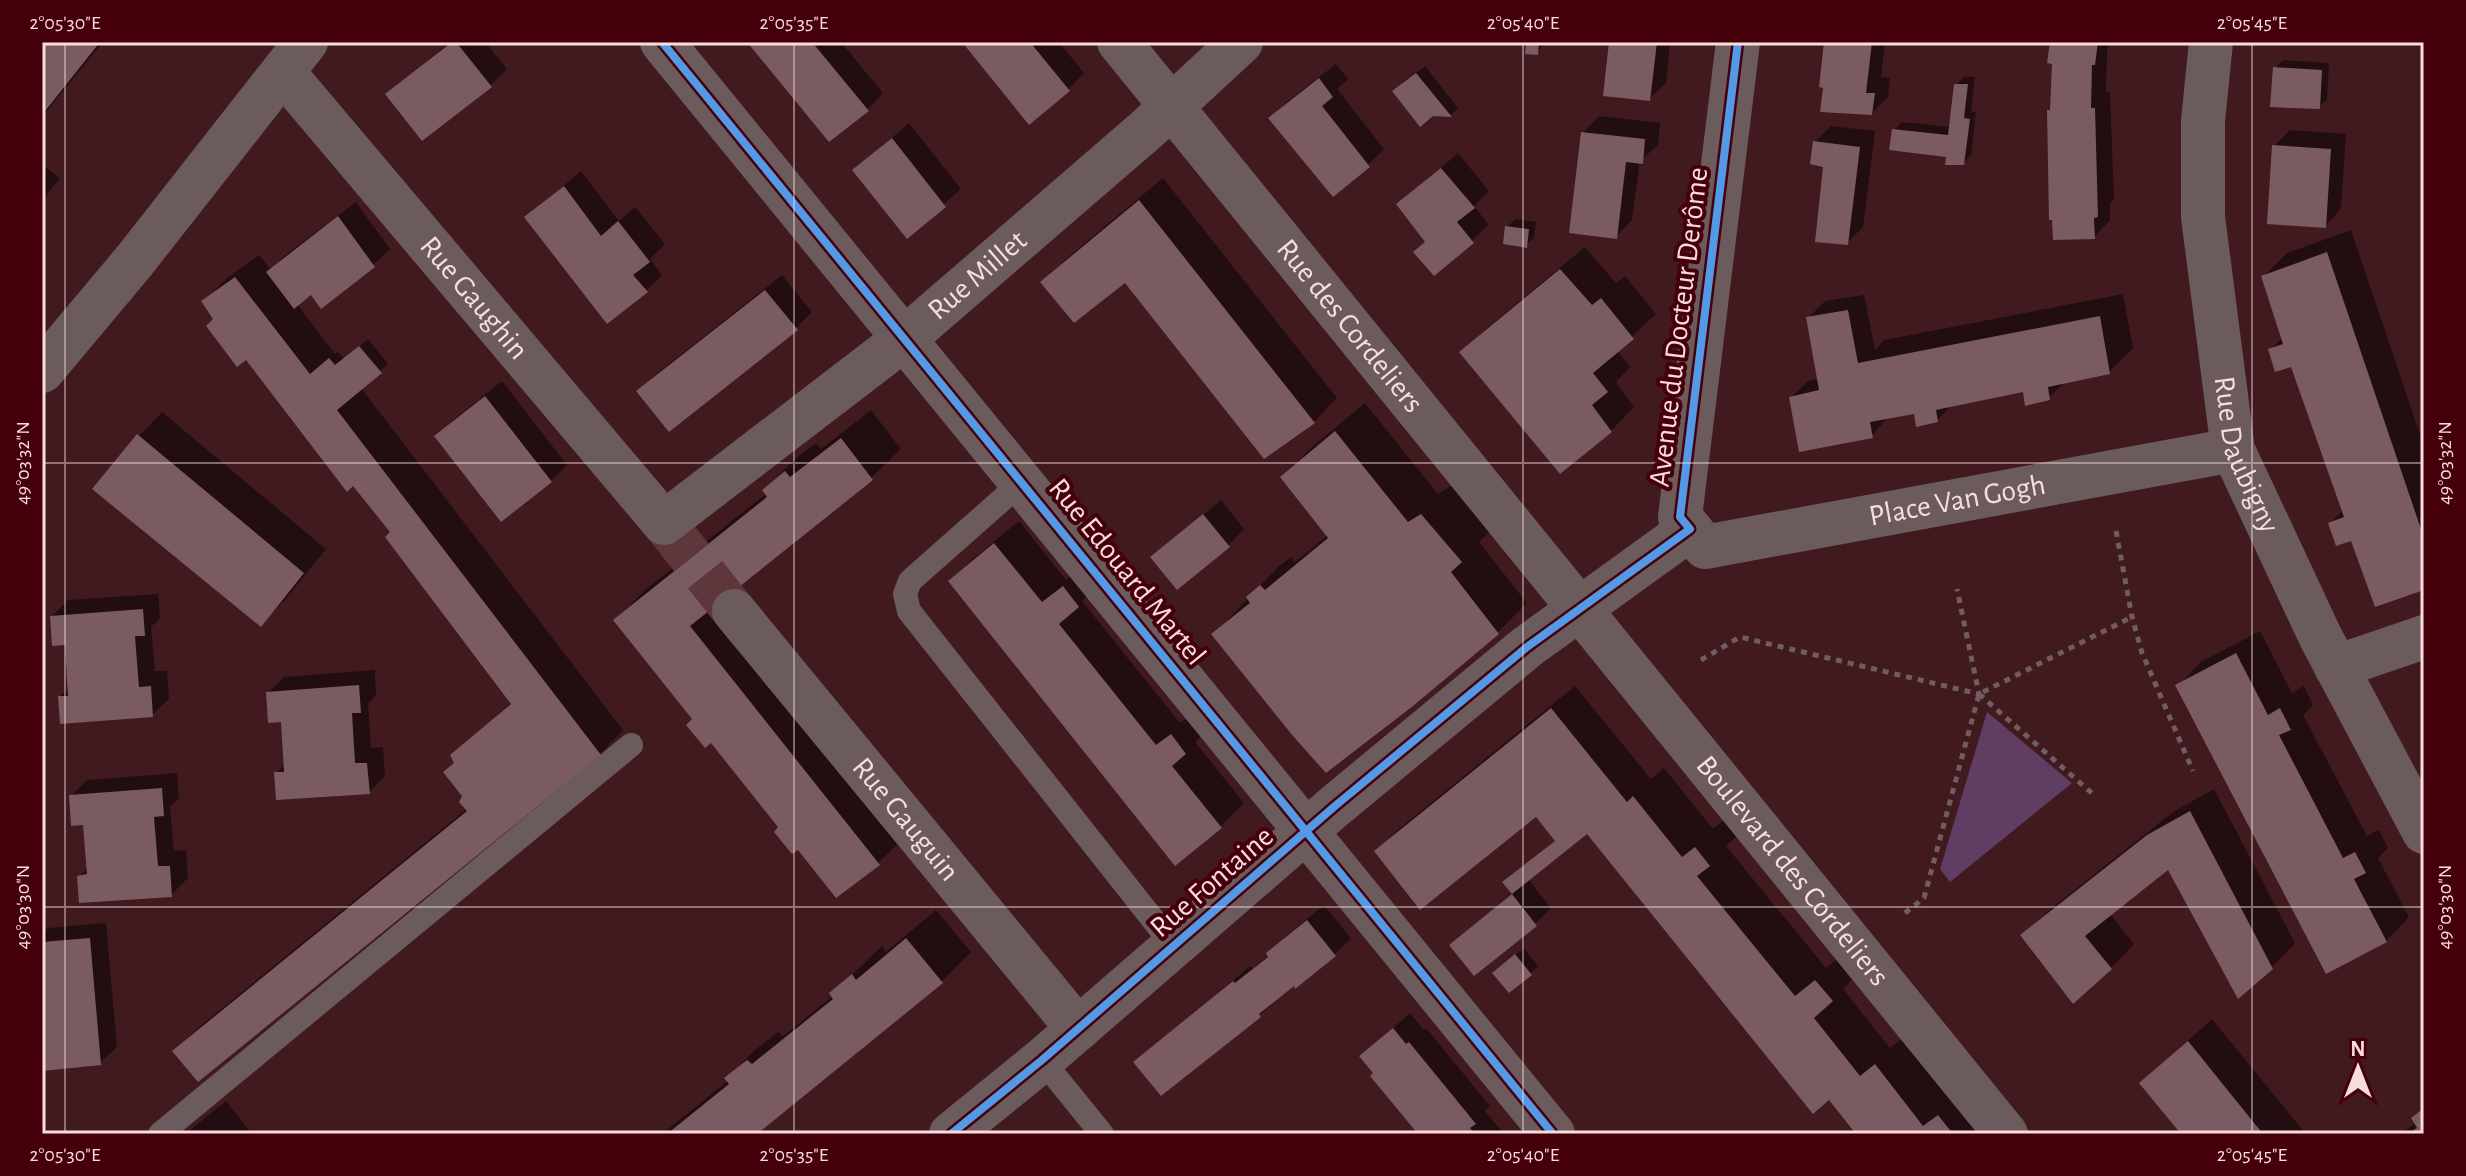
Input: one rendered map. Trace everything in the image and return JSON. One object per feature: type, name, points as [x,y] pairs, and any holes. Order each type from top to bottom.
[{"type":"street","name":"Rue Edouard Martel","points":[[662,42],[1553,1134]]},
{"type":"street","name":"Rue des Cordeliers","points":[[1119,42],[1581,608]]},
{"type":"street","name":"Rue Millet","points":[[664,523],[904,339],[1171,108],[1241,42]]},
{"type":"street","name":"Avenue du Docteur Derôme","points":[[1581,608],[1690,529],[1680,517],[1738,42]]},
{"type":"street","name":"Rue Daubigny","points":[[2211,42],[2203,121],[2203,217],[2233,450],[2288,571],[2424,832]]},
{"type":"street","points":[[42,371],[135,260],[295,57]]},
{"type":"street","name":"Rue Gaughin","points":[[295,57],[664,523]]},
{"type":"street","name":"Place Van Gogh","points":[[1690,529],[1705,547],[2233,450]]},
{"type":"street","name":"Rue Fontaine","points":[[951,1134],[1527,647],[1581,608]]},
{"type":"street","name":"Boulevard des Cordeliers","points":[[1581,608],[2006,1134]]},
{"type":"street","name":"Rue Gauguin","points":[[734,611],[1078,1029]]},
{"type":"street","points":[[2336,667],[2424,637]]},
{"type":"lane","points":[[1022,482],[910,581],[905,594],[909,611],[1174,946]]},
{"type":"lane","points":[[160,1134],[631,745]]},
{"type":"lane","points":[[1042,1060],[1102,1134]]},
{"type":"path","points":[[2116,531],[2142,653],[2193,771]]},
{"type":"path","points":[[1905,913],[1924,898],[1979,694],[1957,589]]},
{"type":"path","points":[[1979,694],[2132,617]]},
{"type":"path","points":[[1701,660],[1740,637],[1979,694],[2094,795]]},
{"type":"shaded area","points":[[1987,712],[2072,783],[1950,882],[1940,869]]},
{"type":"building","points":[[42,42],[100,42],[42,115]]},
{"type":"building","points":[[456,42],[492,87],[422,141],[385,94]]},
{"type":"building","points":[[747,42],[812,42],[869,111],[829,142]]},
{"type":"building","points":[[962,42],[1030,42],[1070,91],[1029,125]]},
{"type":"building","points":[[1526,42],[1539,42],[1538,55],[1525,54]]},
{"type":"building","points":[[1609,42],[1657,42],[1650,101],[1603,96]]},
{"type":"building","points":[[1824,42],[1872,42],[1866,93],[1875,93],[1872,115],[1820,112],[1823,88],[1819,87]]},
{"type":"building","points":[[2050,42],[2098,42],[2095,65],[2092,65],[2091,108],[2095,108],[2098,217],[2094,218],[2095,239],[2053,240],[2052,220],[2049,220],[2047,110],[2050,110],[2052,64],[2047,63]]},
{"type":"building","points":[[2273,67],[2322,70],[2320,109],[2270,107]]},
{"type":"building","points":[[1416,73],[1452,117],[1433,116],[1420,127],[1392,91]]},
{"type":"building","points":[[1319,78],[1333,97],[1322,106],[1370,167],[1333,197],[1268,118]]},
{"type":"building","points":[[1954,84],[1968,84],[1964,118],[1970,119],[1964,165],[1945,165],[1946,157],[1889,150],[1892,129],[1948,135]]},
{"type":"building","points":[[1581,132],[1645,139],[1643,164],[1626,162],[1617,239],[1569,233]]},
{"type":"building","points":[[892,138],[946,207],[907,239],[852,170]]},
{"type":"building","points":[[1813,141],[1860,147],[1848,245],[1815,242],[1823,167],[1810,164]]},
{"type":"building","points":[[2272,145],[2331,149],[2326,228],[2267,224]]},
{"type":"building","points":[[1441,168],[1475,208],[1457,222],[1474,243],[1434,276],[1413,252],[1425,242],[1396,204]]},
{"type":"building","points":[[564,186],[601,236],[618,221],[650,262],[633,275],[648,292],[607,324],[524,217]]},
{"type":"building","points":[[1139,200],[1315,423],[1264,459],[1125,283],[1074,323],[1040,282]]},
{"type":"building","points":[[338,216],[375,267],[321,309],[311,295],[294,309],[266,272]]},
{"type":"building","points":[[1505,226],[1529,229],[1527,248],[1503,244]]},
{"type":"building","points":[[2327,252],[2424,538],[2424,590],[2375,607],[2351,541],[2336,546],[2328,523],[2344,517],[2291,367],[2275,372],[2268,349],[2283,344],[2261,276]]},
{"type":"building","points":[[1560,269],[1592,305],[1601,298],[1634,339],[1593,373],[1608,392],[1592,405],[1612,432],[1560,474],[1459,352]]},
{"type":"building","points":[[235,277],[310,374],[329,358],[335,365],[359,346],[382,373],[337,410],[601,755],[198,1082],[172,1051],[467,811],[459,802],[462,796],[443,772],[454,763],[450,755],[511,704],[385,537],[390,532],[353,486],[347,492],[246,360],[237,367],[206,326],[213,319],[201,301]]},
{"type":"building","points":[[765,290],[798,330],[669,432],[636,391]]},
{"type":"building","points":[[1848,310],[1858,363],[2100,316],[2110,374],[2048,387],[2050,400],[2025,406],[2023,392],[1936,410],[1938,422],[1916,427],[1914,414],[1870,422],[1873,438],[1799,452],[1789,397],[1819,390],[1806,317]]},
{"type":"building","points":[[485,396],[552,482],[501,522],[434,436]]},
{"type":"building","points":[[1335,431],[1408,522],[1421,514],[1462,562],[1451,572],[1499,634],[1326,773],[1211,634],[1250,603],[1246,597],[1260,585],[1265,590],[1328,538],[1280,477]]},
{"type":"building","points":[[137,434],[304,573],[261,627],[92,489]]},
{"type":"building","points":[[841,438],[873,480],[690,626],[880,865],[836,898],[798,850],[792,854],[774,832],[778,827],[711,743],[705,748],[686,725],[692,719],[613,620],[767,497],[762,490],[785,471],[790,477]]},
{"type":"building","points":[[1203,514],[1230,547],[1177,590],[1150,557]]},
{"type":"building","points":[[994,543],[1042,602],[1063,586],[1079,607],[1059,624],[1156,745],[1171,734],[1186,754],[1172,766],[1222,828],[1175,866],[948,581]]},
{"type":"building","points":[[143,609],[145,636],[135,636],[139,687],[151,686],[153,717],[60,724],[58,696],[68,696],[65,645],[52,646],[50,616]]},
{"type":"building","points":[[2236,653],[2268,715],[2280,708],[2291,730],[2279,735],[2343,858],[2355,852],[2366,873],[2354,879],[2387,942],[2326,974],[2175,685]]},
{"type":"building","points":[[359,685],[361,713],[352,713],[355,763],[367,763],[370,794],[276,800],[274,772],[284,772],[281,722],[268,723],[266,692]]},
{"type":"building","points":[[1551,708],[1627,802],[1633,796],[1682,857],[1695,847],[1710,866],[1697,876],[1795,996],[1815,980],[1833,1001],[1814,1018],[1860,1076],[1875,1064],[1923,1126],[1938,1115],[1953,1134],[1856,1134],[1829,1100],[1813,1114],[1587,834],[1512,894],[1502,882],[1555,841],[1536,817],[1420,910],[1374,851]]},
{"type":"building","points":[[162,788],[164,816],[154,817],[158,866],[170,866],[172,897],[79,903],[77,876],[87,874],[83,825],[71,826],[69,795]]},
{"type":"building","points":[[2190,811],[2273,969],[2238,999],[2168,870],[2085,936],[2112,969],[2073,1004],[2020,935],[2147,835]]},
{"type":"building","points":[[1512,894],[1537,926],[1474,976],[1449,945]]},
{"type":"building","points":[[1307,920],[1336,956],[1259,1014],[1261,1017],[1161,1096],[1133,1062],[1233,981],[1235,983],[1268,957],[1266,953]]},
{"type":"building","points":[[90,938],[101,1065],[42,1071],[42,942]]},
{"type":"building","points":[[906,938],[943,983],[757,1134],[667,1134],[729,1084],[724,1078],[747,1060],[752,1064],[833,999],[829,993],[852,974],[856,980]]},
{"type":"building","points":[[1515,954],[1532,975],[1509,993],[1492,973]]},
{"type":"building","points":[[1393,1028],[1406,1044],[1409,1042],[1476,1124],[1470,1128],[1475,1134],[1418,1134],[1370,1076],[1373,1073],[1359,1056]]},
{"type":"building","points":[[2188,1041],[2263,1134],[2181,1134],[2139,1083]]},
{"type":"building","points":[[2424,1108],[2424,1134],[2407,1134],[2417,1128],[2411,1118]]},
{"type":"tunnel","points":[[664,523],[734,611]]},
{"type":"cycle path","points":[[662,42],[1553,1134]]},
{"type":"cycle path","points":[[951,1134],[1042,1060],[1335,806],[1527,647],[1690,529],[1680,517],[1738,42]]}]
